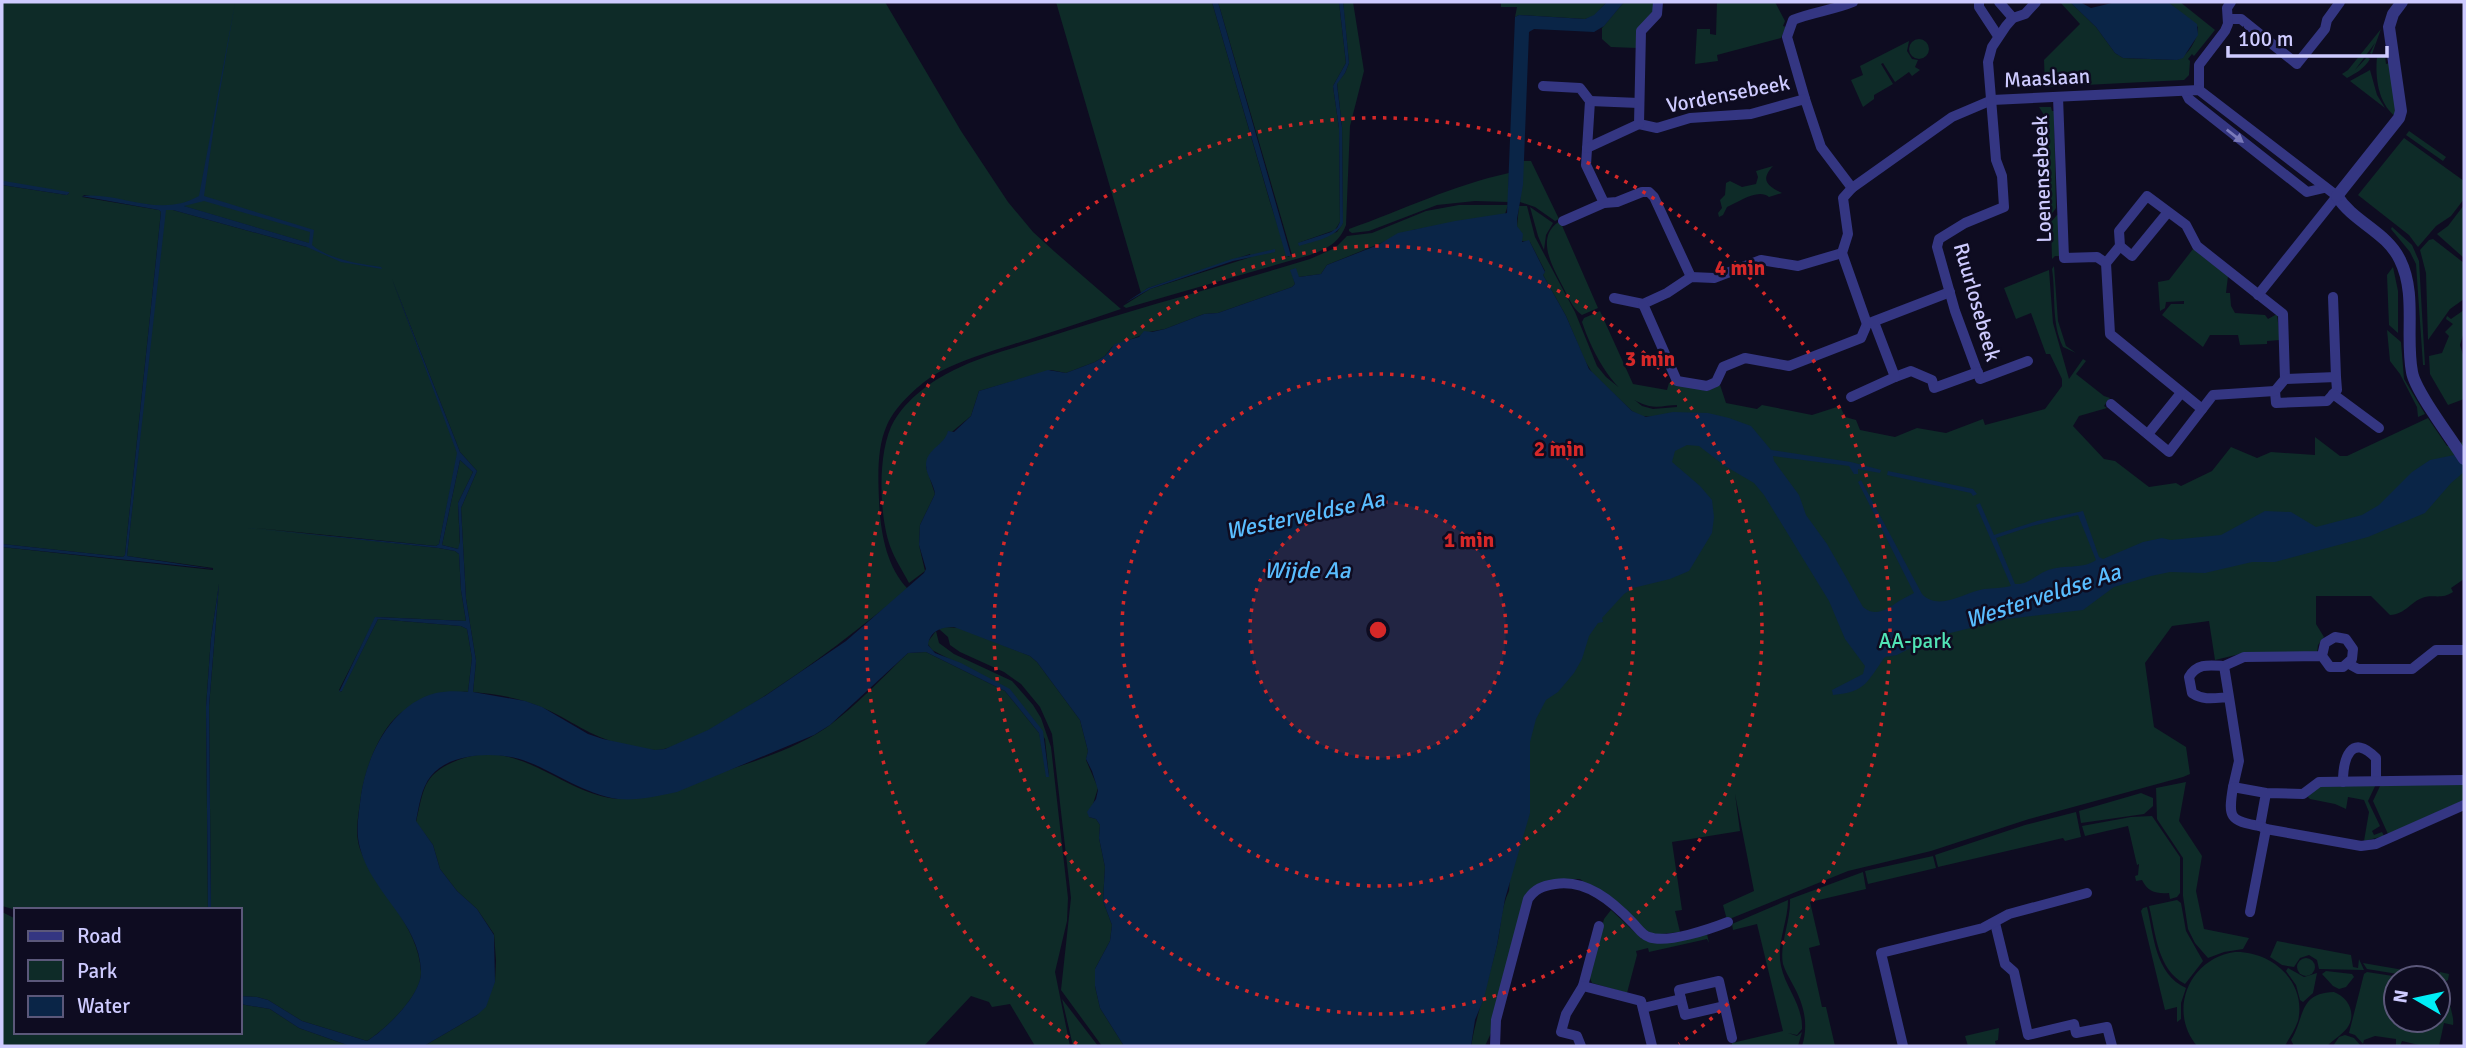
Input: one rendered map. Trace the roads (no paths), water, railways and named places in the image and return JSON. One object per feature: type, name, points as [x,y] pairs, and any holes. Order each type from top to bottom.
[{"type":"street","name":"Vordensebeek","points":[[1639,124],[1641,31],[1657,14],[1658,2]]},
{"type":"street","points":[[1805,99],[1787,37],[1793,20],[1818,10],[1838,8],[1853,2]]},
{"type":"street","points":[[1979,2],[1979,7],[1998,36]]},
{"type":"street","points":[[1999,2],[2013,18]]},
{"type":"street","points":[[1992,100],[1989,62],[1992,47],[2013,18],[2025,14],[2036,2]]},
{"type":"street","points":[[2231,2],[2227,8],[2228,24],[2225,31],[2199,65],[2199,90],[2337,196],[2343,207],[2392,248],[2401,262],[2407,285],[2413,379],[2462,451]]},
{"type":"street","points":[[2228,19],[2241,19],[2297,64],[2325,29],[2327,20],[2340,2]]},
{"type":"street","points":[[2258,295],[2399,118],[2401,111],[2389,27],[2393,13],[2402,2]]},
{"type":"street","name":"Vordensebeek","points":[[1543,86],[1580,88],[1590,101],[1639,103]]},
{"type":"street","name":"Maaslaan","points":[[1852,188],[1952,117],[1992,100],[2199,90]]},
{"type":"street","points":[[2185,91],[2189,99],[2307,191],[2324,188]]},
{"type":"street","name":"Loenensebeek","points":[[2058,97],[2064,258],[2096,257],[2106,263]]},
{"type":"street","name":"Vordensebeek","points":[[1587,148],[1639,124],[1657,128],[1690,118],[1751,114],[1805,99],[1821,147],[1852,188]]},
{"type":"street","name":"Ruurlosebeek","points":[[1992,100],[1996,160],[2002,176],[2004,207],[1965,223],[1939,239],[1937,247],[1980,379],[2028,361]]},
{"type":"street","points":[[1590,101],[1586,165],[1604,203]]},
{"type":"street","points":[[1852,188],[1843,198],[1848,234],[1842,253],[1895,377]]},
{"type":"street","points":[[1563,221],[1604,203],[1649,192],[1654,197],[1691,277]]},
{"type":"street","points":[[2111,404],[2169,452],[2202,410],[2213,395],[2275,391],[2286,379],[2283,314],[2197,246],[2186,225],[2147,196],[2119,231],[2120,246],[2106,263],[2110,334],[2202,410]]},
{"type":"street","points":[[2120,246],[2132,256],[2168,212]]},
{"type":"street","points":[[1614,298],[1643,304],[1667,293],[1691,277],[1714,278],[1761,260],[1798,266],[1842,253]]},
{"type":"street","points":[[1643,304],[1677,381],[1707,386],[1716,382],[1723,367],[1745,358],[1789,366],[1861,338],[1870,323],[1950,292]]},
{"type":"street","points":[[2275,391],[2276,403],[2327,401],[2337,390],[2333,297]]},
{"type":"street","points":[[1851,397],[1911,371],[1932,380],[1934,388],[1978,372]]},
{"type":"street","points":[[2286,379],[2336,377]]},
{"type":"street","points":[[2148,434],[2181,393]]},
{"type":"street","points":[[2333,394],[2379,428]]},
{"type":"street","points":[[2341,637],[2351,644],[2354,655],[2349,664],[2336,668],[2328,665],[2322,656],[2325,643],[2329,639],[2341,637]]},
{"type":"street","points":[[2349,664],[2358,669],[2412,669],[2436,650],[2464,649]]},
{"type":"street","points":[[2229,696],[2199,698],[2192,693],[2189,677],[2200,666],[2224,666],[2244,657],[2322,656]]},
{"type":"street","points":[[2224,666],[2239,761],[2229,809],[2231,816],[2239,823],[2361,846],[2376,844],[2464,805]]},
{"type":"street","points":[[2343,782],[2346,755],[2359,748],[2366,749],[2376,758],[2376,781]]},
{"type":"street","points":[[2233,787],[2266,793],[2303,794],[2319,782],[2464,780]]},
{"type":"street","points":[[2250,912],[2266,793]]},
{"type":"street","points":[[1494,1046],[1495,1026],[1524,912],[1528,899],[1536,889],[1566,882],[1584,885],[1613,905],[1650,938],[1692,933],[1728,922]]},
{"type":"street","points":[[1903,1046],[1881,953],[1983,928],[2009,914],[2087,893]]},
{"type":"street","points":[[1995,923],[2005,964],[2014,972],[2028,1035],[2074,1024],[2076,1033],[2107,1027],[2112,1046]]},
{"type":"street","points":[[1581,1046],[1577,1036],[1561,1032],[1566,1014],[1583,986],[1599,926]]},
{"type":"street","points":[[1724,1006],[1685,1016],[1679,990],[1718,981],[1732,1038]]},
{"type":"street","points":[[1583,986],[1641,1001],[1652,1046]]},
{"type":"street","points":[[1643,1008],[1681,999]]},
{"type":"water","points":[[1212,2],[1218,2],[1291,256],[1286,256]]},
{"type":"water","points":[[1339,2],[1343,2],[1349,63],[1337,84],[1342,127],[1343,223],[1330,236],[1299,246],[1298,243],[1331,232],[1340,222],[1339,128],[1333,86],[1346,63]]},
{"type":"water","name":"Wijde Aa","points":[[1607,2],[1624,2],[1604,26],[1594,32],[1534,29],[1529,32],[1523,185],[1517,219],[1517,226],[1523,234],[1522,242],[1529,240],[1589,369],[1632,411],[1646,417],[1673,412],[1708,413],[1751,426],[1771,450],[1851,462],[1881,470],[1880,473],[1858,469],[1858,474],[1854,474],[1849,466],[1773,456],[1799,495],[1806,515],[1827,544],[1863,607],[1868,610],[1881,611],[1914,593],[1858,482],[1861,480],[1922,594],[1929,599],[1944,601],[1984,589],[2011,586],[1976,505],[1980,503],[1994,535],[2037,521],[2083,511],[2099,557],[2103,559],[2143,542],[2162,538],[2171,540],[2221,535],[2265,511],[2291,512],[2316,527],[2362,515],[2379,505],[2412,472],[2430,460],[2464,453],[2464,472],[2425,513],[2368,537],[2275,562],[2252,562],[2205,573],[2170,572],[2151,576],[2114,587],[2083,610],[2007,619],[1930,638],[1897,655],[1885,657],[1870,679],[1860,688],[1833,695],[1832,690],[1863,674],[1865,666],[1845,639],[1829,601],[1764,495],[1754,483],[1699,446],[1687,445],[1675,451],[1672,462],[1712,500],[1712,533],[1689,571],[1670,579],[1633,588],[1624,594],[1589,636],[1582,659],[1574,673],[1558,692],[1546,700],[1536,719],[1530,742],[1530,813],[1505,899],[1497,945],[1484,998],[1475,1020],[1471,1046],[1124,1046],[1100,1008],[1095,986],[1095,969],[1110,941],[1112,925],[1103,901],[1105,867],[1099,838],[1100,825],[1096,819],[1089,817],[1087,812],[1096,799],[1098,790],[1086,759],[1088,751],[1080,720],[1030,656],[954,627],[937,631],[931,636],[928,645],[935,653],[961,663],[1010,689],[1043,731],[1049,777],[1046,777],[1039,733],[1005,691],[926,652],[908,653],[830,725],[814,735],[677,792],[640,799],[618,799],[594,793],[517,758],[491,755],[463,758],[440,768],[431,776],[423,792],[416,821],[433,845],[440,869],[457,891],[477,909],[494,935],[495,982],[486,1007],[424,1046],[350,1046],[299,1028],[270,1009],[242,1004],[242,996],[268,1000],[302,1021],[367,1041],[401,1011],[416,991],[420,980],[418,953],[412,937],[374,880],[360,848],[358,828],[361,795],[369,763],[384,733],[395,719],[420,699],[436,693],[468,692],[472,658],[467,629],[461,626],[378,619],[342,691],[339,692],[375,617],[466,621],[459,554],[439,548],[247,528],[436,546],[439,544],[457,453],[392,279],[460,452],[477,471],[461,508],[466,599],[476,661],[473,692],[525,701],[542,707],[588,734],[603,739],[655,750],[665,749],[708,730],[765,696],[846,641],[924,573],[926,569],[919,545],[920,525],[935,494],[926,469],[927,460],[948,431],[954,432],[971,416],[979,391],[1048,370],[1066,373],[1095,362],[1105,356],[1115,344],[1139,337],[1144,331],[1165,329],[1292,287],[1295,284],[1290,270],[1296,268],[1299,277],[1321,274],[1327,265],[1378,245],[1398,233],[1507,213],[1515,17],[1519,15],[1585,19],[1594,15]],"holes":[[[460,460],[473,472],[458,503],[458,549],[442,545]],[[2078,515],[2096,560],[2084,565],[2052,569],[2027,582],[2015,584],[1996,538]]]},
{"type":"water","points":[[2070,2],[2080,2],[2091,8],[2116,2],[2168,2],[2197,24],[2198,35],[2183,58],[2177,60],[2123,58],[2115,53],[2096,27]]},
{"type":"water","points":[[235,3],[204,196],[314,230],[312,245],[319,250],[344,260],[382,269],[341,262],[307,247],[166,210],[127,556],[214,569],[2,547],[2,544],[123,557],[125,555],[161,212],[81,196],[169,205],[199,196]],"holes":[[[204,201],[310,232],[309,243],[184,206]]]},
{"type":"water","points":[[4,181],[69,193],[67,195],[2,185]]},
{"type":"water","points":[[1275,249],[1275,252],[1233,261],[1150,289],[1125,303],[1148,288],[1232,259]]},
{"type":"water","points":[[1888,471],[1973,489],[1977,494],[1973,496],[1971,493],[1887,475]]},
{"type":"water","points":[[219,584],[209,706],[211,908],[208,908],[206,707],[211,638]]},
{"type":"water label","name":"Westerveldse Aa","points":[[1305,515]]},
{"type":"water label","name":"Westerveldse Aa","points":[[2043,596]]},
{"type":"park label","name":"AA-park","points":[[1915,641]]}]
